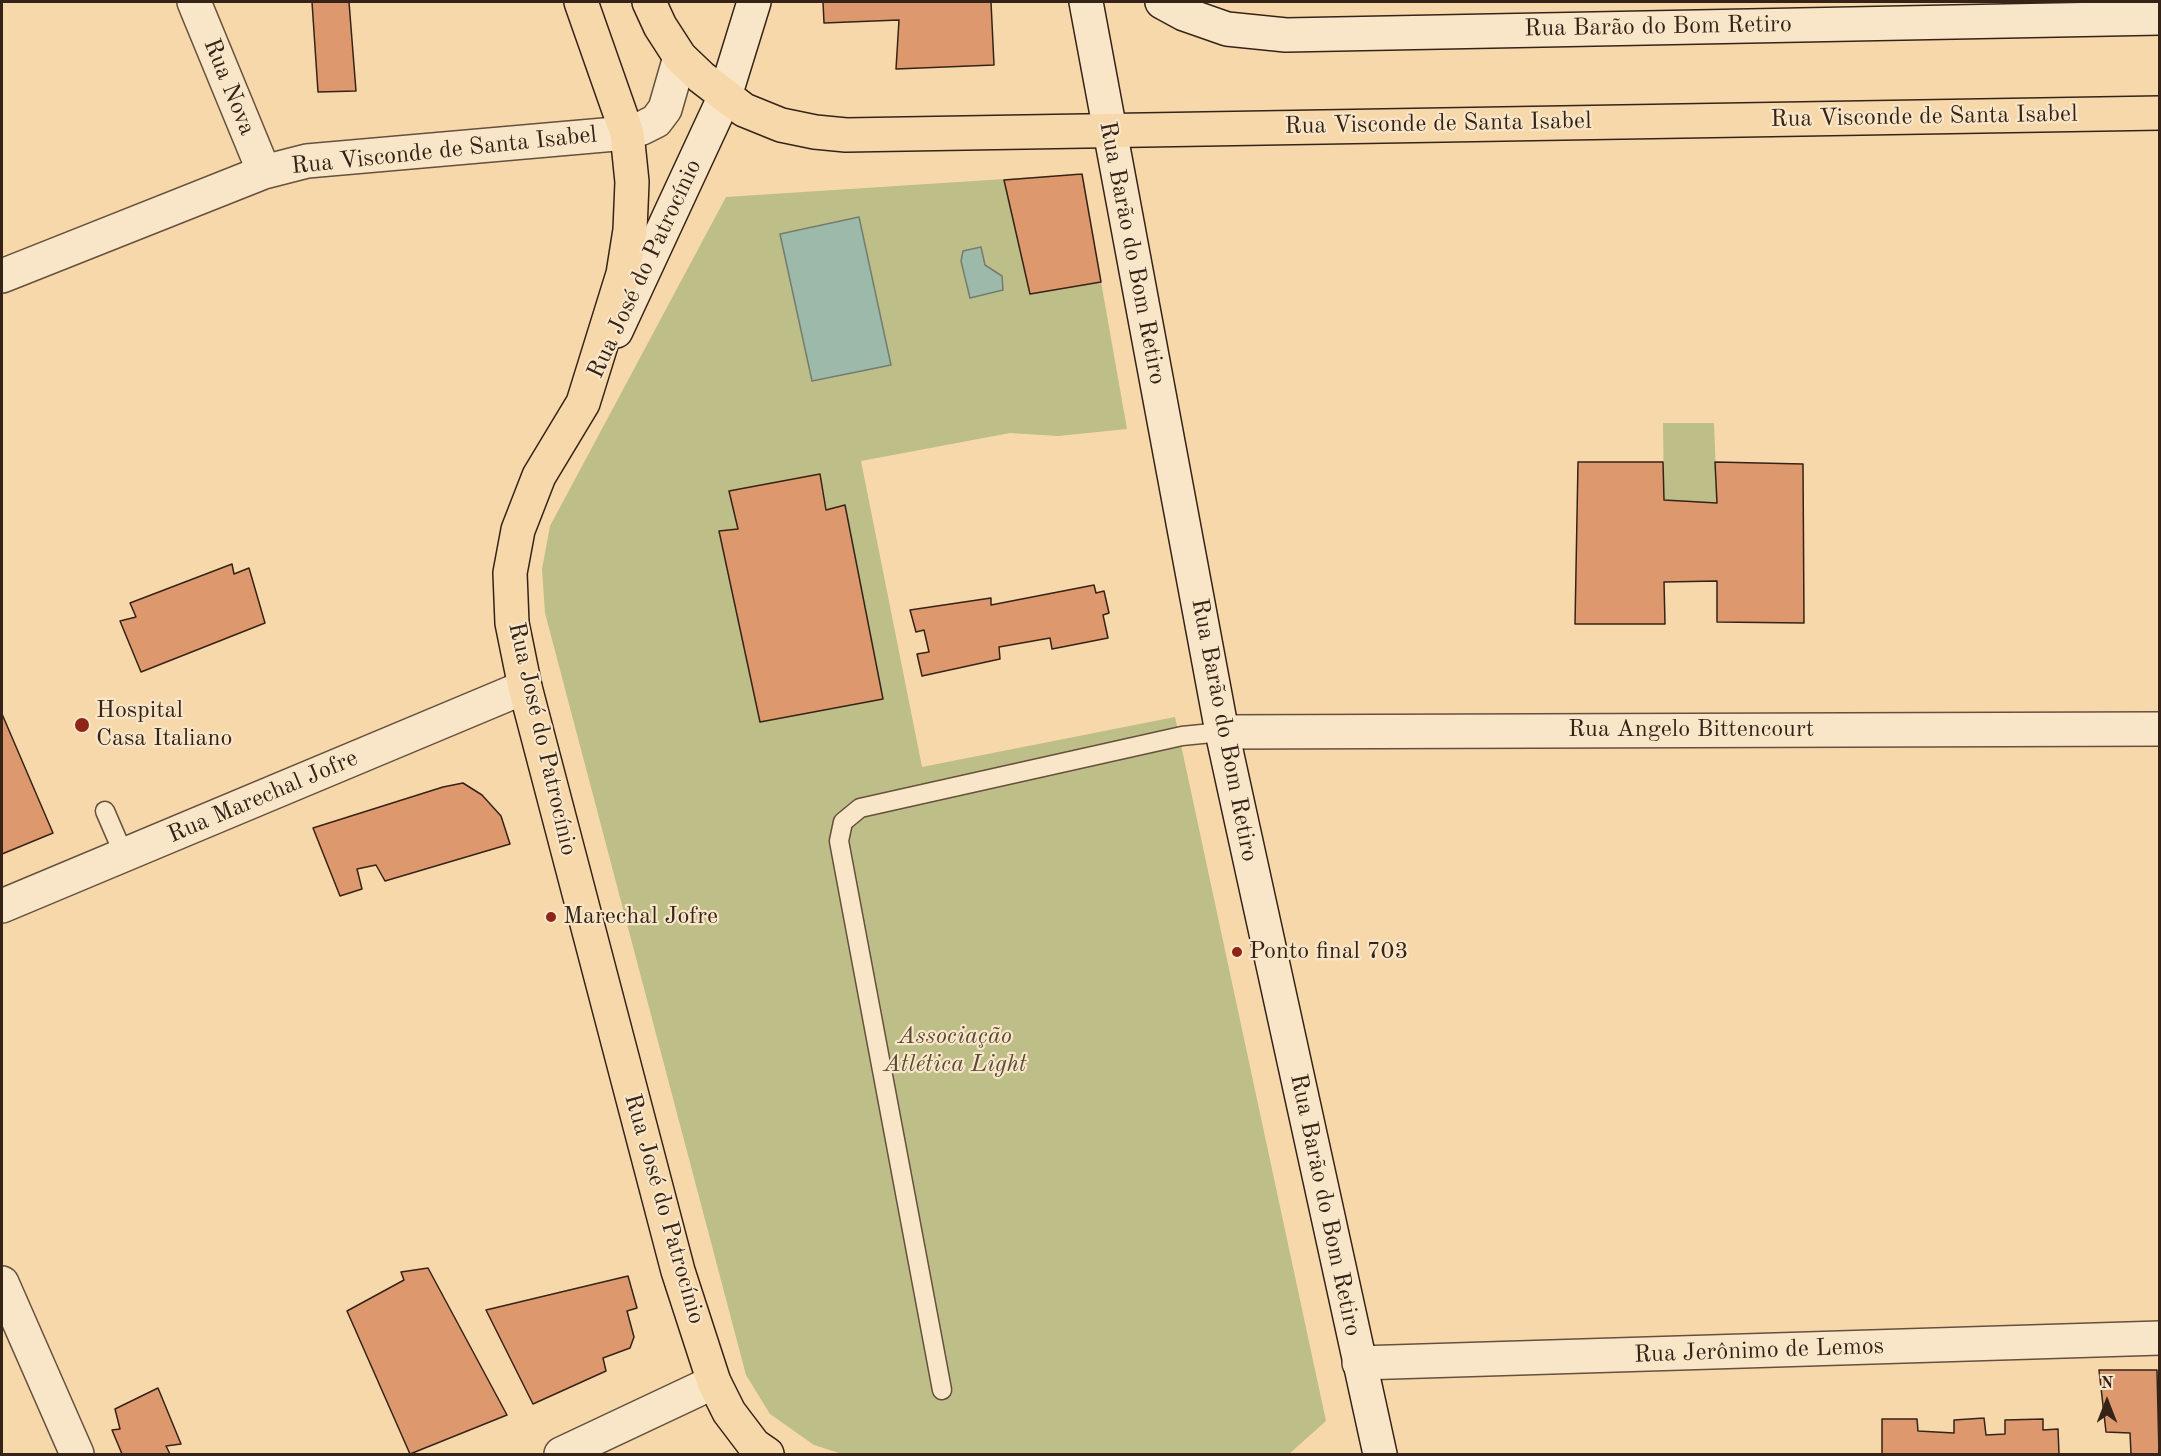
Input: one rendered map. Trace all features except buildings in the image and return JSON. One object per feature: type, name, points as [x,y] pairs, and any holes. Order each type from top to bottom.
[{"type":"main road","points":[[581,2],[627,133],[632,182],[630,230],[625,263],[583,403]]},
{"type":"main road","name":"Rua Visconde de Santa Isabel","points":[[649,2],[660,27],[680,57],[744,110],[772,121],[815,132],[846,135],[2160,113]]},
{"type":"main road","name":"Rua José do Patrocínio","points":[[583,403],[539,476],[518,530],[510,573],[512,623],[525,687],[678,1271],[714,1382],[729,1412],[754,1445],[767,1455]]},
{"type":"street","name":"Rua Nova","points":[[194,2],[264,172]]},
{"type":"street","name":"Rua José do Patrocínio","points":[[583,403],[725,96],[754,2]]},
{"type":"street","name":"Rua Barão do Bom Retiro","points":[[1086,2],[1222,732],[1380,1455]]},
{"type":"street","name":"Rua Barão do Bom Retiro","points":[[1162,2],[1184,14],[1227,28],[1286,34],[2160,18]]},
{"type":"street","name":"Rua Visconde de Santa Isabel","points":[[2,276],[264,172],[307,161],[627,133],[656,120],[665,109],[680,57]]},
{"type":"street","name":"Rua Marechal Jofre","points":[[2,906],[525,687]]},
{"type":"street","name":"Rua Angelo Bittencourt","points":[[1222,732],[2160,729]]},
{"type":"street","points":[[2,1283],[77,1455]]},
{"type":"street","name":"Rua Jerônimo de Lemos","points":[[1359,1363],[2160,1338]]},
{"type":"street","points":[[561,1455],[714,1382]]},
{"type":"lane","points":[[942,1390],[839,841],[843,822],[860,808],[1182,736],[1222,732]]},
{"type":"lane","points":[[105,811],[124,855]]},
{"type":"green space","name":"Associação Atlética Light","points":[[1082,174],[1127,429],[1058,436],[1010,433],[861,461],[922,767],[1175,717],[1326,1421],[1289,1454],[842,1454],[814,1445],[770,1414],[746,1375],[545,613],[542,569],[550,526],[726,197]]},
{"type":"green space","points":[[1663,423],[1714,423],[1717,503],[1664,500]]},
{"type":"shaded area","points":[[859,217],[891,365],[812,381],[780,234]]},
{"type":"shaded area","points":[[981,247],[985,265],[1002,276],[1003,290],[970,298],[961,261],[963,251]]},
{"type":"place","name":"Hospital Casa Italiano","points":[[82,725]]},
{"type":"place","name":"Marechal Jofre","points":[[551,917]]},
{"type":"place","name":"Ponto final 703","points":[[1237,952]]}]
